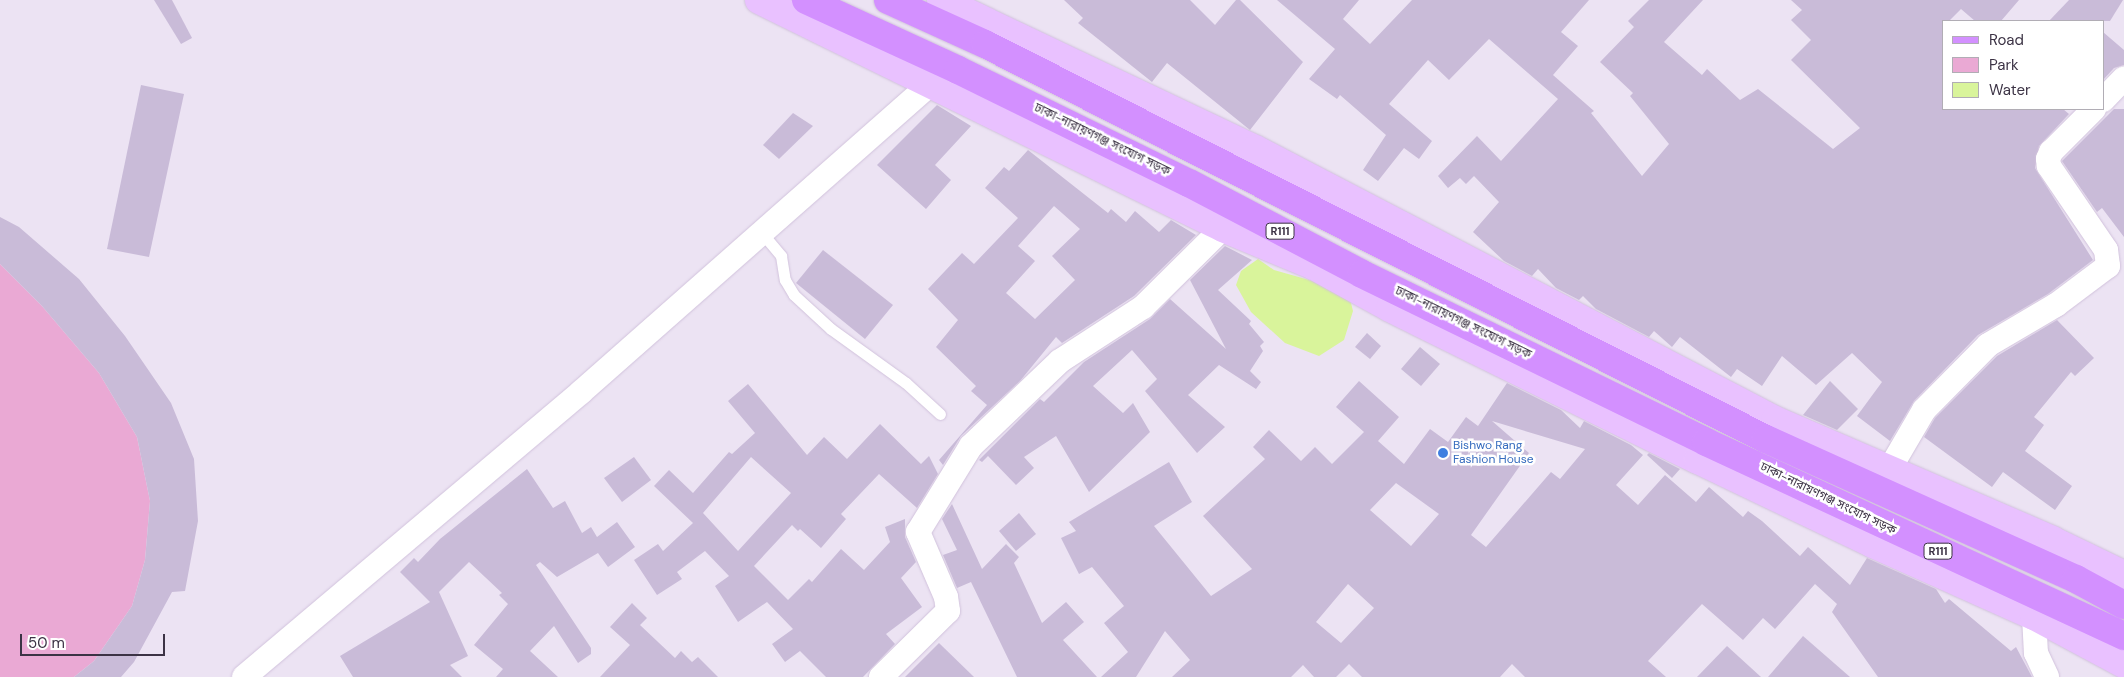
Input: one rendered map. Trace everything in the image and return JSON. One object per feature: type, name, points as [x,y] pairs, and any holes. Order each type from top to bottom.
[{"type":"main road","name":"ঢাকা-নারায়ণগঞ্জ সংযোগ সড়ক","points":[[806,0],[958,70],[1232,219],[1371,278],[1702,451],[1753,464],[2124,636]]},
{"type":"main road","name":"R111","points":[[888,0],[985,44],[1724,405],[1766,439],[2076,579],[2124,605]]},
{"type":"street","points":[[759,0],[930,84],[1232,219],[1143,307],[1060,361],[971,446],[918,532],[946,597],[948,611],[881,677]]},
{"type":"street","points":[[942,0],[1255,149],[1724,405],[1889,470],[2124,576]]},
{"type":"street","points":[[2104,99],[2124,78]]},
{"type":"street","points":[[244,677],[581,392],[930,84]]},
{"type":"street","points":[[1889,470],[1924,410],[1988,344],[2056,305],[2108,266],[2106,250],[2049,166],[2048,158],[2050,152],[2093,110]]},
{"type":"street","points":[[1702,451],[1873,544],[2034,616],[2124,664]]},
{"type":"street","points":[[2034,616],[2036,654],[2047,677]]},
{"type":"lane","points":[[762,233],[780,256],[784,280],[794,295],[831,329],[906,383],[940,414]]},
{"type":"green space","points":[[0,264],[42,306],[99,373],[137,437],[150,501],[145,560],[132,606],[94,661],[74,677],[0,677]]},
{"type":"water","points":[[1258,259],[1274,270],[1348,291],[1353,311],[1344,340],[1319,356],[1285,343],[1251,312],[1236,285],[1241,271]]},
{"type":"building","points":[[154,0],[172,0],[192,38],[181,44]]},
{"type":"building","points":[[1064,0],[1190,0],[1215,25],[1236,0],[1240,0],[1303,62],[1250,130],[1167,63],[1152,82],[1078,23],[1083,18]]},
{"type":"building","points":[[1277,0],[1359,0],[1343,19],[1370,44],[1412,0],[1589,0],[1561,32],[1578,46],[1553,75],[1594,111],[1591,113],[1642,176],[1669,144],[1630,96],[1633,93],[1600,62],[1634,27],[1628,21],[1649,0],[1703,0],[1664,42],[1702,75],[1707,69],[1740,100],[1758,89],[1833,149],[1860,128],[1791,60],[1811,40],[1791,20],[1802,10],[1791,0],[2019,0],[2002,20],[1974,20],[1961,9],[1950,20],[1942,20],[1942,110],[2064,110],[2069,114],[2039,146],[2035,168],[2093,260],[2048,294],[1978,335],[1914,401],[1890,441],[1857,416],[1882,382],[1852,353],[1816,385],[1782,356],[1762,386],[1737,369],[1731,377],[1680,337],[1672,347],[1654,331],[1649,337],[1596,309],[1583,296],[1579,300],[1556,288],[1538,269],[1532,276],[1504,261],[1473,232],[1499,202],[1474,176],[1466,184],[1460,178],[1448,188],[1438,176],[1477,136],[1501,161],[1558,99],[1489,39],[1449,80],[1428,60],[1389,104],[1432,141],[1419,159],[1404,148],[1378,181],[1363,170],[1386,135],[1340,95],[1337,99],[1309,79],[1335,49]]},
{"type":"building","points":[[2069,0],[2123,0],[2110,21],[2050,20]]},
{"type":"building","points":[[2104,33],[2124,50],[2124,65],[2114,68],[2104,79]]},
{"type":"building","points":[[141,85],[184,94],[149,257],[107,249]]},
{"type":"building","points":[[937,105],[971,126],[935,165],[951,180],[926,209],[877,165]]},
{"type":"building","points":[[2114,109],[2124,109],[2124,237],[2102,208],[2097,212],[2062,161]]},
{"type":"building","points":[[793,113],[813,126],[779,159],[763,145]]},
{"type":"building","points":[[1028,150],[1108,213],[1111,209],[1126,222],[1135,211],[1159,232],[1171,220],[1196,235],[1134,296],[1062,343],[1056,337],[1020,381],[961,436],[943,465],[939,460],[987,405],[971,391],[976,386],[936,347],[958,320],[928,289],[962,253],[974,264],[1018,218],[985,188],[1004,167],[1009,171]],"holes":[[[1054,206],[1080,229],[1052,256],[1075,280],[1035,319],[1006,293],[1035,261],[1018,246]]]},
{"type":"building","points":[[0,217],[19,227],[79,279],[125,336],[171,403],[194,459],[198,521],[185,591],[172,592],[134,662],[121,677],[74,677],[94,661],[132,606],[145,560],[150,501],[137,437],[99,373],[42,306],[0,264]]},
{"type":"building","points":[[1225,246],[1252,260],[1218,290],[1251,321],[1249,324],[1264,342],[1260,346],[1263,351],[1250,371],[1261,382],[1256,389],[1219,365],[1188,395],[1225,427],[1197,453],[1145,391],[1157,379],[1132,350],[1093,386],[1123,413],[1133,403],[1150,432],[1089,492],[1056,436],[1024,457],[1034,468],[1016,485],[988,456],[982,462],[979,460],[1040,399],[1044,402],[1084,362],[1150,319],[1170,299],[1226,349],[1190,280]]},
{"type":"building","points":[[823,250],[893,305],[865,339],[796,283]]},
{"type":"building","points":[[2057,320],[2094,358],[2075,376],[2071,372],[2034,417],[2044,425],[2025,451],[2072,486],[2055,510],[2003,472],[1992,487],[1924,437],[1935,418],[1997,356]]},
{"type":"building","points":[[1367,333],[1381,346],[1370,359],[1355,347]]},
{"type":"building","points":[[1420,347],[1440,364],[1421,386],[1401,369]]},
{"type":"building","points":[[1359,381],[1399,417],[1378,441],[1404,464],[1430,429],[1448,442],[1466,417],[1478,426],[1507,383],[1561,410],[1580,428],[1584,421],[1631,445],[1643,455],[1616,485],[1638,505],[1665,475],[1696,502],[1709,487],[1743,517],[1748,511],[1762,521],[1800,556],[1808,547],[1850,585],[1867,558],[1936,589],[1945,603],[1949,599],[2011,651],[2016,647],[2032,677],[1878,677],[1832,612],[1837,604],[1815,584],[1775,629],[1763,618],[1743,640],[1702,604],[1648,661],[1666,677],[1525,677],[1512,664],[1500,677],[1362,677],[1349,664],[1336,677],[1314,677],[1303,665],[1291,677],[1172,677],[1190,660],[1165,631],[1136,677],[1101,677],[1128,652],[1104,623],[1124,606],[1092,567],[1079,574],[1061,538],[1076,531],[1069,522],[1169,462],[1192,502],[1154,526],[1211,596],[1252,569],[1203,516],[1265,459],[1253,447],[1269,430],[1301,461],[1315,447],[1332,464],[1364,432],[1336,407]],"holes":[[[1492,421],[1585,449],[1560,479],[1551,472],[1486,547],[1471,535],[1529,453]],[[1396,483],[1439,514],[1411,546],[1370,510]],[[1348,584],[1374,608],[1341,643],[1316,622]]]},
{"type":"building","points":[[1830,381],[1858,409],[1837,430],[1803,415]]},
{"type":"building","points":[[748,384],[807,455],[824,437],[847,459],[880,424],[921,464],[929,456],[938,474],[917,508],[879,474],[841,514],[846,519],[821,548],[800,529],[798,531],[792,525],[754,566],[788,600],[809,579],[812,582],[841,549],[864,570],[890,542],[885,527],[905,519],[905,537],[916,562],[901,578],[922,607],[886,634],[895,644],[863,677],[826,677],[800,651],[785,662],[772,644],[793,629],[767,602],[738,622],[715,586],[729,576],[705,551],[677,572],[682,579],[657,595],[634,560],[658,544],[663,551],[693,523],[654,486],[669,470],[693,493],[729,452],[732,454],[755,433],[728,401]],"holes":[[[751,457],[791,493],[738,551],[703,513]]]},
{"type":"building","points":[[1649,453],[1680,469],[1672,478],[1647,455]]},
{"type":"building","points":[[634,457],[651,480],[622,502],[604,478]]},
{"type":"building","points":[[527,469],[553,508],[565,501],[582,533],[591,527],[597,537],[617,522],[635,547],[608,567],[598,553],[557,577],[540,562],[536,565],[591,648],[591,654],[578,663],[554,626],[530,651],[558,677],[496,677],[503,669],[474,645],[508,604],[499,595],[502,593],[469,562],[439,592],[468,656],[450,665],[462,677],[353,677],[340,656],[430,602],[400,572],[414,558],[418,562],[440,539]]},
{"type":"building","points":[[952,504],[982,569],[1006,544],[1019,557],[1014,563],[1042,623],[1066,602],[1084,622],[1063,640],[1097,677],[1017,677],[971,582],[957,588],[943,555],[957,550],[942,519]]},
{"type":"building","points":[[1019,513],[1036,534],[1016,551],[999,531]]},
{"type":"building","points":[[632,603],[647,618],[640,625],[675,658],[681,651],[692,662],[698,657],[718,677],[600,677],[630,645],[610,627]]},
{"type":"building","points":[[1803,636],[1850,677],[1768,677]]},
{"type":"building","points":[[939,643],[974,677],[905,677]]},
{"type":"building","points":[[1727,646],[1761,677],[1697,677]]},
{"type":"place","name":"Bishwo Rang Fashion House","points":[[1443,453]]}]
